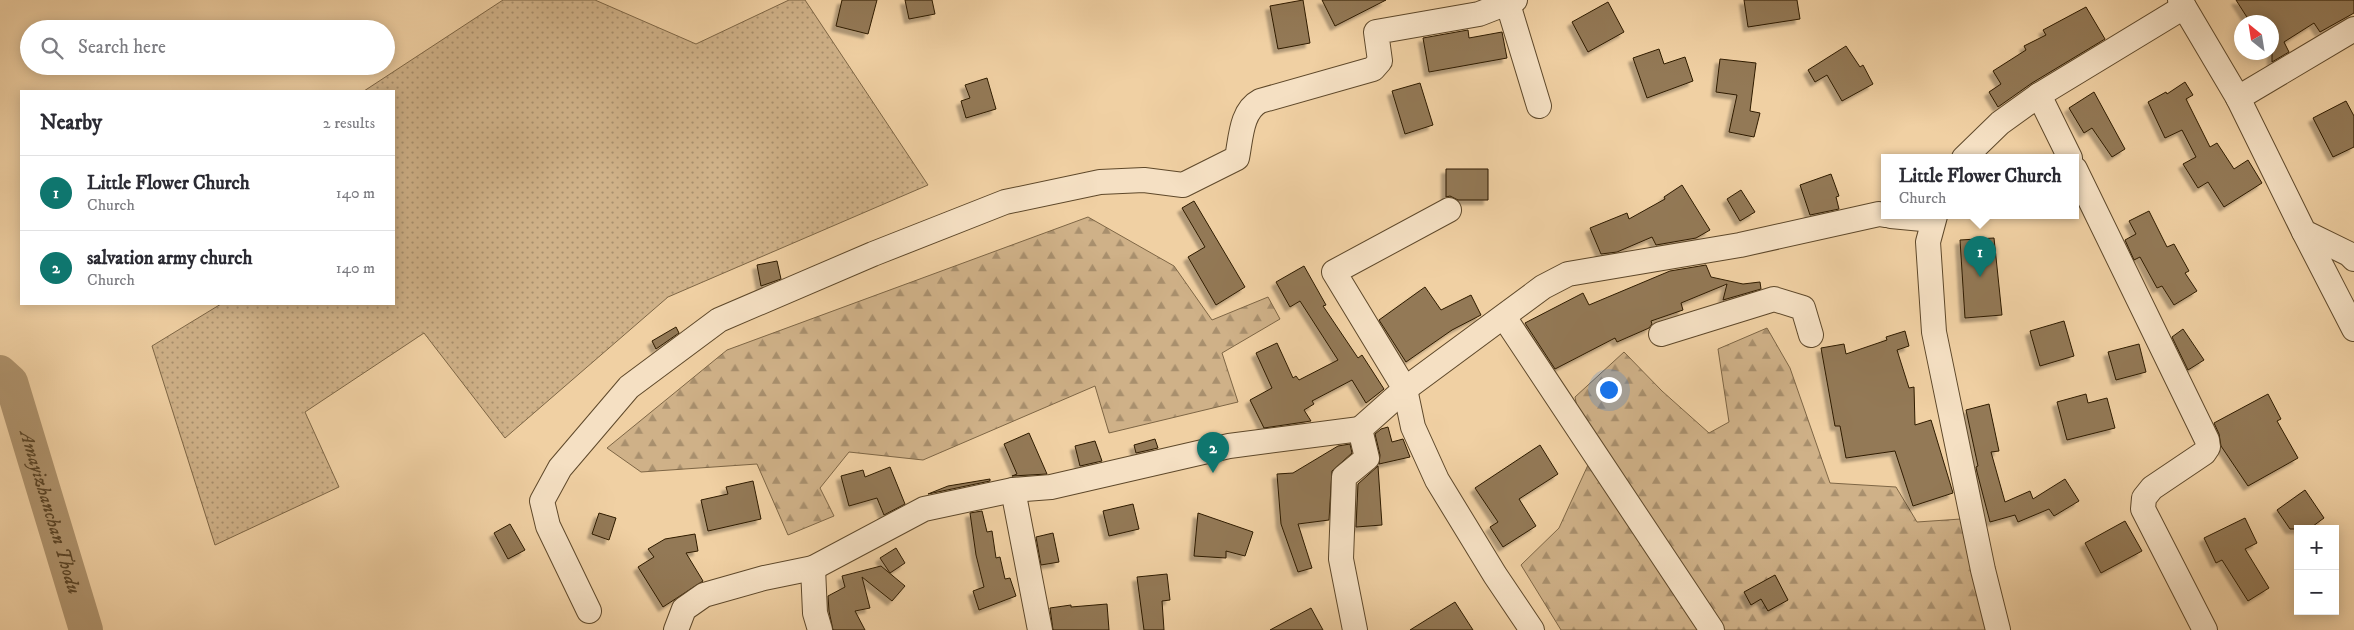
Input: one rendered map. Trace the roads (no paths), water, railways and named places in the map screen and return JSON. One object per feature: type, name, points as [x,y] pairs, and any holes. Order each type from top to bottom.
[{"type":"street","points":[[589,611],[548,526],[542,501],[560,468],[629,387],[719,320],[872,254],[1005,202],[1100,182],[1144,180],[1183,185],[1237,158],[1247,112],[1251,106],[1260,101],[1373,69],[1380,61],[1376,32],[1479,14],[1512,2],[1539,106]]},
{"type":"street","points":[[1968,154],[2000,123],[2039,95],[2182,4],[2238,98],[2354,329]]},
{"type":"street","points":[[2238,98],[2354,29]]},
{"type":"street","points":[[2039,95],[2068,154]]},
{"type":"street","points":[[2079,177],[2207,440],[2208,447],[2204,453],[2152,488],[2144,498],[2143,508],[2205,630]]},
{"type":"street","points":[[1450,210],[1334,272],[1405,389],[1414,427],[1437,480],[1495,575],[1532,630]]},
{"type":"street","points":[[676,630],[684,609],[704,595],[764,578],[813,568],[924,509],[1013,490],[1051,487],[1229,446],[1360,429],[1405,389],[1543,287],[1568,274],[1740,245],[1881,214]]},
{"type":"street","points":[[1934,219],[1928,242],[1934,332],[1983,570],[1998,630]]},
{"type":"street","points":[[2304,232],[2352,254]]},
{"type":"street","points":[[1661,334],[1774,299],[1803,308],[1811,335]]},
{"type":"street","points":[[1504,317],[1712,630]]},
{"type":"street","points":[[1355,630],[1341,559],[1344,477],[1367,458],[1360,429]]},
{"type":"street","points":[[1013,490],[1040,630]]},
{"type":"street","points":[[813,568],[814,613],[820,630]]},
{"type":"waterway","name":"Amayizhanchan Thodu","points":[[0,372],[11,382],[86,630]]},
{"type":"place","name":"Little Flower Church","points":[[1980,277]]},
{"type":"place","name":"salvation army church","points":[[1213,473]]}]
